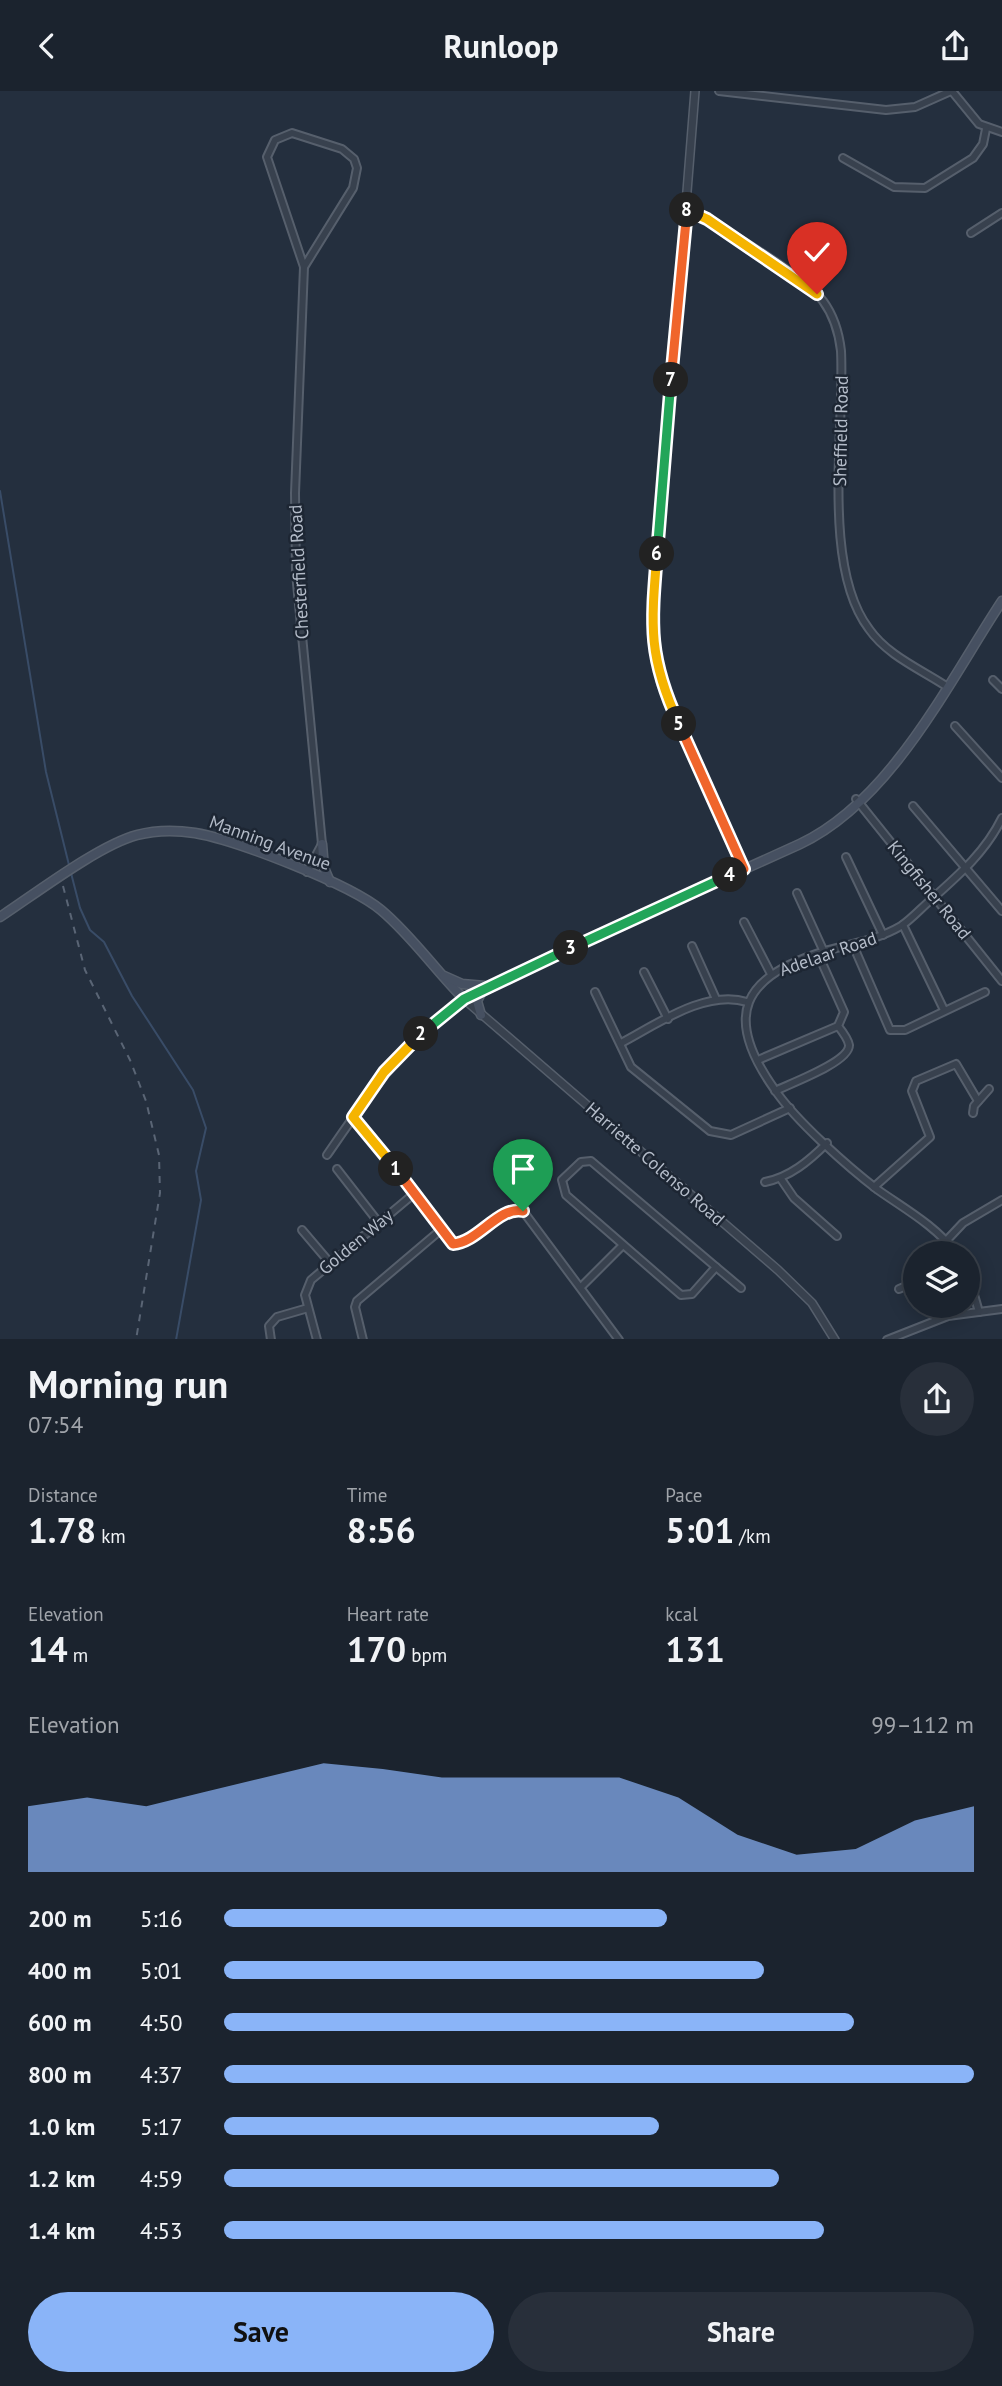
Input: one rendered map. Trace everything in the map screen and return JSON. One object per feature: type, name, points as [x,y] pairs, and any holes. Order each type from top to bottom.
[{"type":"main road","points":[[464,999],[785,849],[857,801],[900,755],[1002,601]]},
{"type":"main road","name":"Manning Avenue","points":[[0,917],[113,845],[134,836],[167,831],[197,834],[226,841],[355,893],[382,911],[464,999]]},
{"type":"main road","points":[[322,844],[330,882]]},
{"type":"main road","points":[[438,973],[461,984],[487,986]]},
{"type":"main road","points":[[481,1015],[477,1001],[487,986]]},
{"type":"street","points":[[695,91],[652,631],[661,684],[744,869]]},
{"type":"street","points":[[719,91],[886,110],[915,107],[951,91],[986,129],[1002,132]]},
{"type":"street","points":[[843,158],[894,187],[925,188],[973,158],[983,144],[986,129]]},
{"type":"street","name":"Chesterfield Road","points":[[304,267],[353,188],[357,167],[354,159],[342,149],[292,133],[275,140],[267,156],[304,267],[295,493],[296,573],[322,844]]},
{"type":"street","name":"Sheffield Road","points":[[685,209],[707,219],[801,282],[827,307],[837,329],[841,351],[841,561],[867,627],[889,650],[946,686]]},
{"type":"street","points":[[971,233],[1002,213]]},
{"type":"street","points":[[993,680],[1002,689]]},
{"type":"street","points":[[955,726],[1002,778]]},
{"type":"street","name":"Kingfisher Road","points":[[857,801],[1002,981]]},
{"type":"street","points":[[913,806],[1002,911]]},
{"type":"street","name":"Adelaar Road","points":[[747,1002],[759,984],[771,974],[821,953],[853,946],[883,935],[903,925],[966,869],[1001,822]]},
{"type":"street","points":[[307,872],[322,844]]},
{"type":"street","points":[[846,857],[883,935]]},
{"type":"street","points":[[758,1060],[838,1025],[844,1011],[797,893]]},
{"type":"street","points":[[744,922],[771,974]]},
{"type":"street","points":[[903,925],[944,1010]]},
{"type":"street","points":[[692,946],[716,999]]},
{"type":"street","points":[[853,946],[890,1030],[905,1030],[985,992]]},
{"type":"street","points":[[643,972],[668,1019]]},
{"type":"street","points":[[595,992],[635,1071],[710,1131],[731,1135],[790,1108]]},
{"type":"street","points":[[621,1044],[668,1019],[716,999],[734,998],[747,1002],[744,1026],[775,1091],[874,1187],[947,1240],[962,1223],[1002,1200]]},
{"type":"street","points":[[327,1155],[376,1082],[409,1045],[464,999]]},
{"type":"street","name":"Harriette Colenso Road","points":[[464,999],[778,1269],[812,1303],[835,1339]]},
{"type":"street","points":[[775,1091],[846,1055],[849,1044],[838,1025]]},
{"type":"street","points":[[874,1187],[930,1137],[912,1091],[916,1081],[956,1064],[978,1101]]},
{"type":"street","points":[[973,1113],[978,1101],[989,1089]]},
{"type":"street","points":[[353,1117],[416,1192],[453,1244],[473,1238],[508,1212],[523,1211],[582,1286],[619,1339]]},
{"type":"street","points":[[765,1182],[781,1179],[813,1157],[827,1143]]},
{"type":"street","points":[[716,1267],[692,1294],[686,1296],[622,1247],[566,1195],[562,1180],[581,1162],[591,1161],[741,1288]]},
{"type":"street","points":[[337,1169],[379,1223]]},
{"type":"street","points":[[781,1179],[794,1198],[837,1236]]},
{"type":"street","name":"Golden Way","points":[[308,1308],[307,1287],[330,1263],[416,1192]]},
{"type":"street","points":[[363,1339],[355,1307],[357,1301],[443,1229]]},
{"type":"street","points":[[302,1230],[330,1263]]},
{"type":"street","points":[[582,1286],[622,1247]]},
{"type":"street","points":[[899,1289],[903,1287]]},
{"type":"street","points":[[271,1339],[270,1326],[275,1319],[308,1308],[317,1339]]},
{"type":"street","points":[[980,1312],[1002,1309]]},
{"type":"street","points":[[887,1339],[932,1320],[944,1318]]},
{"type":"waterway","points":[[0,491],[46,772],[69,865]]},
{"type":"waterway","points":[[71,873],[80,908],[90,930],[104,942],[132,996],[193,1090],[206,1128],[196,1171],[201,1200],[176,1339]]},
{"type":"railway","points":[[63,886],[85,970],[130,1060],[146,1101],[159,1155],[160,1193],[136,1339]]},
{"type":"route","points":[[523,1211],[508,1212],[473,1238],[453,1244],[416,1192],[353,1117],[376,1082],[409,1045],[433,1022],[464,999],[487,986],[744,869],[661,684],[652,631],[685,209],[707,219],[817,294]]}]
